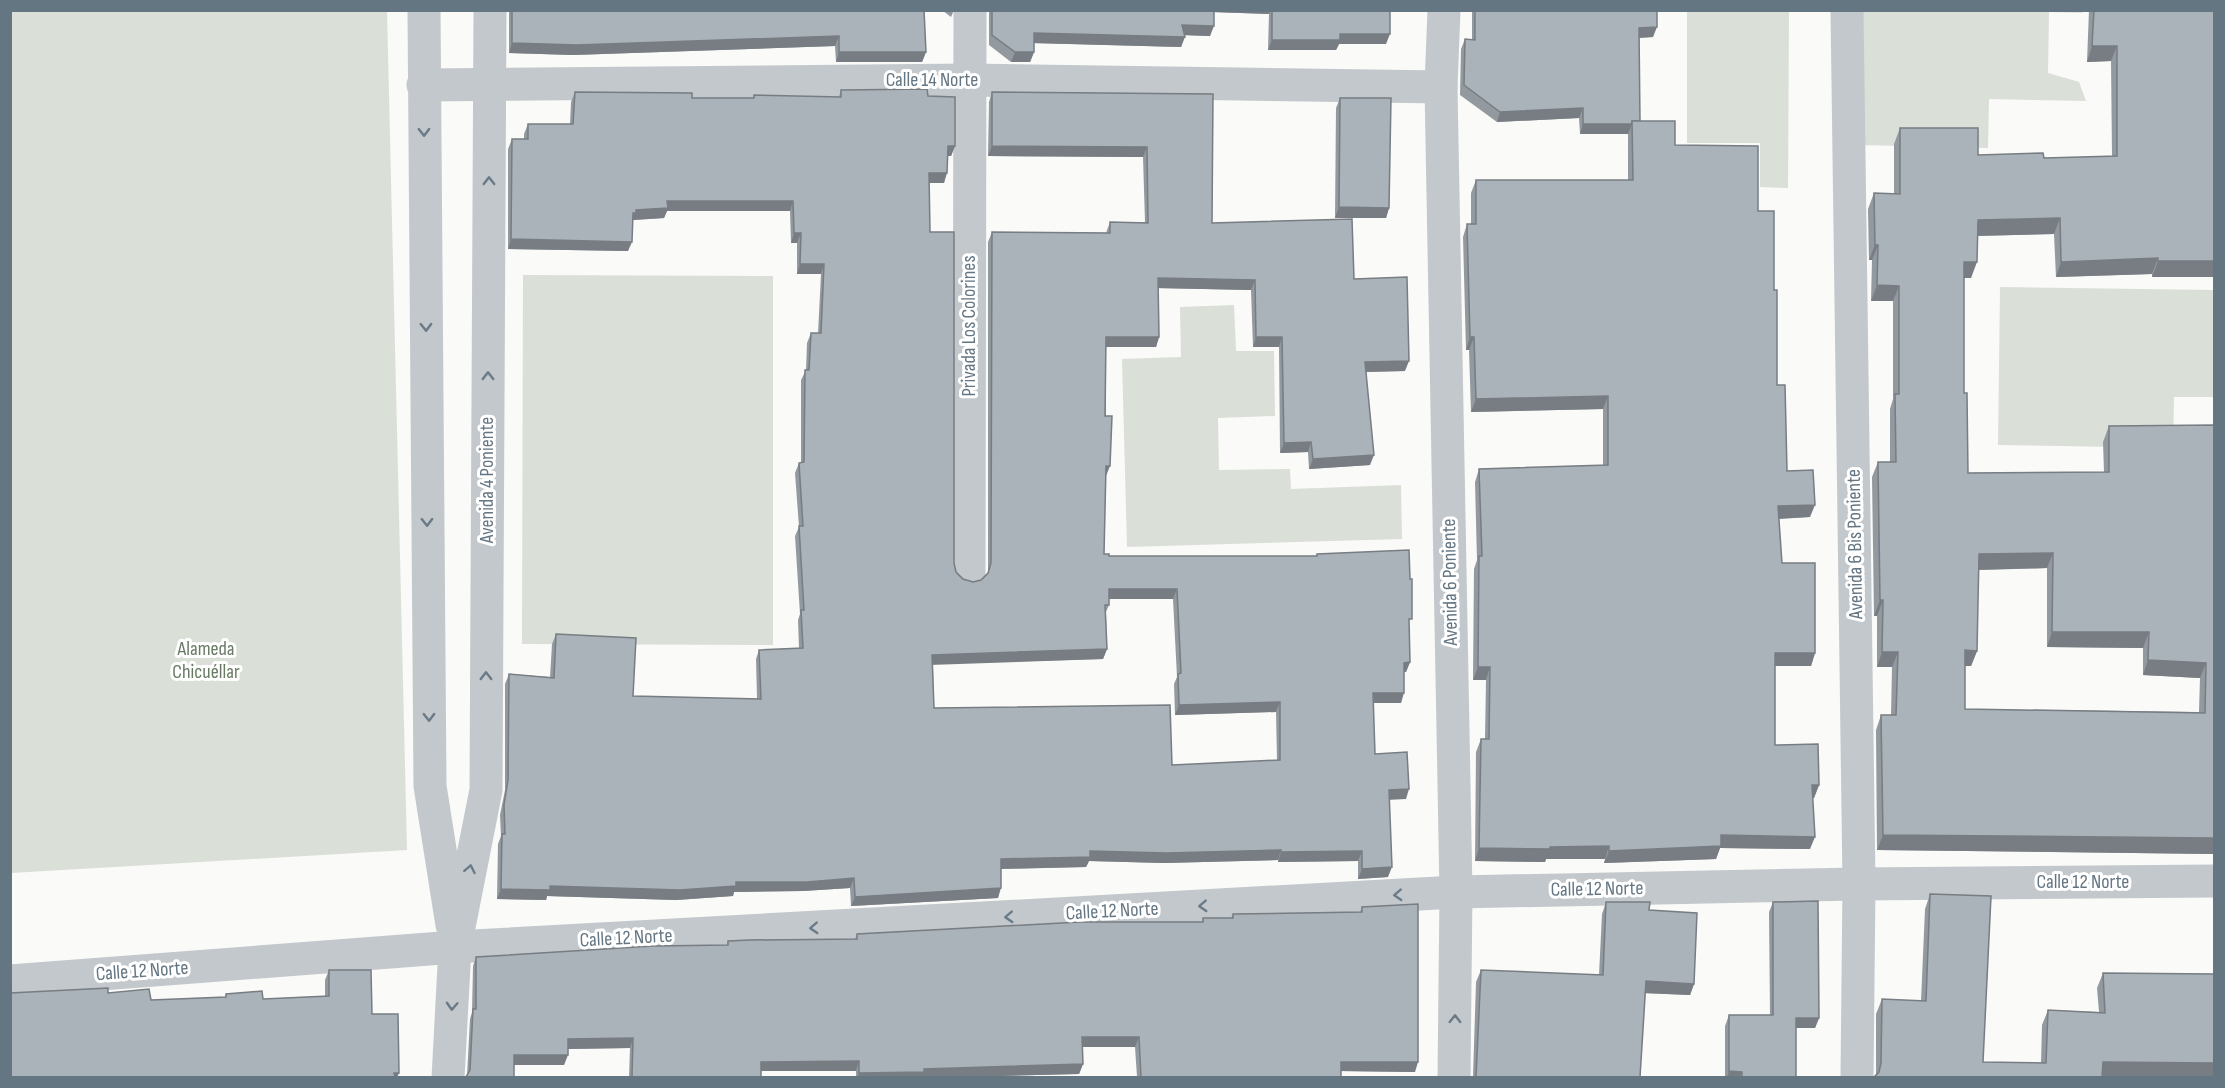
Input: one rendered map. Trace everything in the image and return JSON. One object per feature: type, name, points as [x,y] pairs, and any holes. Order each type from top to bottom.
[{"type":"street","name":"Avenida 4 Poniente","points":[[424,10],[430,786],[455,947]]},
{"type":"street","name":"Avenida 4 Poniente","points":[[448,1077],[455,947],[486,790],[490,10]]},
{"type":"street","name":"Privada Los Colorines","points":[[969,573],[970,10]]},
{"type":"street","points":[[1440,87],[1444,10]]},
{"type":"street","name":"Avenida 6 Bis Poniente","points":[[1847,10],[1859,884],[1857,1077]]},
{"type":"street","name":"Calle 14 Norte","points":[[423,85],[970,80],[1440,87]]},
{"type":"street","name":"Avenida 6 Poniente","points":[[1440,87],[1456,892],[1454,1077]]},
{"type":"street","name":"Calle 12 Norte","points":[[10,981],[455,947],[1456,892],[1859,884],[2214,881]]},
{"type":"green space","name":"Alameda Chicuéllar","points":[[11,10],[387,11],[407,850],[11,873]]},
{"type":"green space","points":[[1687,11],[1789,11],[1788,188],[1760,187],[1760,143],[1687,143]]},
{"type":"green space","points":[[1861,11],[2083,11],[2082,13],[2049,12],[2048,73],[2079,82],[2086,101],[1989,99],[1988,148],[1858,145]]},
{"type":"green space","points":[[523,275],[773,276],[773,645],[522,644]]},
{"type":"green space","points":[[2000,287],[2214,290],[2214,397],[2174,397],[2173,448],[1998,445]]},
{"type":"green space","points":[[1234,305],[1236,351],[1274,351],[1275,416],[1218,418],[1219,470],[1290,469],[1291,489],[1401,485],[1402,539],[1127,547],[1122,359],[1181,357],[1180,307]]},
{"type":"building","points":[[512,10],[924,10],[926,52],[839,52],[839,36],[577,45],[512,43]]},
{"type":"building","points":[[992,10],[1214,10],[1214,26],[1182,25],[1185,37],[1034,33],[1034,52],[1015,52],[992,35]]},
{"type":"building","points":[[1272,10],[1390,10],[1390,34],[1340,34],[1340,40],[1272,40]]},
{"type":"building","points":[[1475,10],[1657,10],[1657,27],[1639,28],[1640,121],[1632,121],[1632,124],[1583,124],[1583,108],[1500,112],[1464,85],[1465,39],[1475,40]]},
{"type":"building","points":[[2094,10],[2214,10],[2214,261],[2158,261],[2158,258],[2061,262],[2060,218],[1978,220],[1977,262],[1964,262],[1964,393],[1967,393],[1968,473],[2109,472],[2109,426],[2214,425],[2214,838],[1883,835],[1881,715],[1896,715],[1898,652],[1882,652],[1883,600],[1880,600],[1878,462],[1896,462],[1895,394],[1899,394],[1899,286],[1877,285],[1878,245],[1875,245],[1874,193],[1900,194],[1900,128],[1978,128],[1978,155],[2043,153],[2044,158],[2117,156],[2117,46],[2092,46]],"holes":[[[2053,553],[2052,632],[2149,632],[2148,660],[2206,663],[2205,713],[1965,709],[1965,650],[1977,651],[1979,554]]]},
{"type":"building","points":[[927,89],[928,96],[955,97],[955,146],[948,146],[947,173],[929,173],[930,232],[954,232],[954,563],[956,572],[963,579],[973,582],[981,580],[988,573],[991,563],[992,232],[1110,233],[1110,222],[1148,223],[1147,147],[992,146],[992,92],[1213,94],[1212,223],[1352,219],[1354,279],[1407,277],[1409,361],[1365,362],[1374,455],[1313,459],[1311,442],[1284,443],[1282,337],[1256,337],[1255,280],[1158,278],[1159,337],[1106,337],[1105,416],[1112,416],[1110,466],[1106,466],[1104,554],[1109,554],[1109,556],[1317,556],[1317,554],[1409,550],[1412,619],[1409,619],[1410,662],[1404,663],[1404,693],[1373,693],[1375,754],[1407,752],[1409,789],[1389,790],[1392,867],[1362,869],[1362,851],[1281,852],[1281,850],[1167,853],[1090,851],[1090,857],[1001,859],[1001,888],[855,897],[854,878],[807,882],[736,882],[736,886],[680,890],[550,886],[550,890],[501,889],[502,834],[505,834],[504,805],[508,780],[509,674],[554,678],[556,634],[636,638],[633,696],[761,699],[759,650],[803,648],[801,610],[804,610],[799,526],[803,526],[799,463],[804,462],[805,370],[809,370],[811,333],[821,333],[824,264],[800,264],[801,233],[794,233],[793,201],[667,201],[668,208],[636,210],[636,213],[633,213],[632,242],[511,239],[512,139],[528,139],[528,124],[573,124],[575,92],[692,93],[692,98],[754,98],[754,95],[841,97],[841,90]],"holes":[[[1109,589],[1177,589],[1181,673],[1178,674],[1179,705],[1280,702],[1280,760],[1172,765],[1170,705],[934,708],[932,655],[1107,649],[1105,605],[1109,605]]]},
{"type":"building","points":[[1340,98],[1391,98],[1389,208],[1339,207]]},
{"type":"building","points":[[1632,121],[1675,121],[1675,145],[1758,146],[1758,211],[1774,211],[1777,385],[1785,385],[1787,471],[1813,470],[1815,505],[1778,506],[1782,563],[1815,563],[1815,653],[1775,653],[1775,745],[1818,744],[1819,785],[1812,785],[1815,837],[1721,835],[1721,846],[1609,851],[1609,846],[1550,847],[1550,849],[1479,848],[1481,739],[1489,739],[1490,667],[1478,667],[1479,556],[1482,556],[1479,469],[1608,465],[1608,396],[1476,399],[1474,337],[1470,337],[1467,224],[1476,224],[1476,180],[1633,180]]},
{"type":"building","points":[[1930,894],[1991,896],[1983,1062],[2046,1063],[2048,1010],[2105,1013],[2103,973],[2214,974],[2214,1063],[2103,1062],[2102,1077],[1874,1077],[1879,1072],[1881,1063],[1882,999],[1926,1001]]},
{"type":"building","points":[[1818,901],[1819,1018],[1796,1018],[1796,1077],[1742,1077],[1742,1072],[1729,1071],[1729,1015],[1773,1015],[1773,902]]},
{"type":"building","points":[[1606,902],[1650,902],[1649,910],[1697,913],[1694,984],[1646,981],[1640,1077],[1476,1077],[1481,970],[1603,975]]},
{"type":"building","points":[[1418,904],[1418,1062],[1341,1062],[1341,1077],[1141,1077],[1139,1037],[1082,1037],[1083,1064],[859,1073],[859,1061],[761,1062],[761,1077],[632,1077],[633,1038],[568,1039],[568,1055],[514,1055],[514,1077],[466,1077],[470,1070],[473,1009],[476,1009],[476,957],[653,946],[728,945],[728,941],[857,939],[857,934],[1080,922],[1203,922],[1203,918],[1233,918],[1233,914],[1362,912],[1362,907]]},
{"type":"building","points":[[329,970],[371,970],[372,1014],[398,1014],[399,1073],[394,1073],[395,1077],[10,1077],[10,993],[108,988],[108,993],[149,989],[151,1000],[226,997],[226,994],[262,991],[263,999],[329,996]]}]
